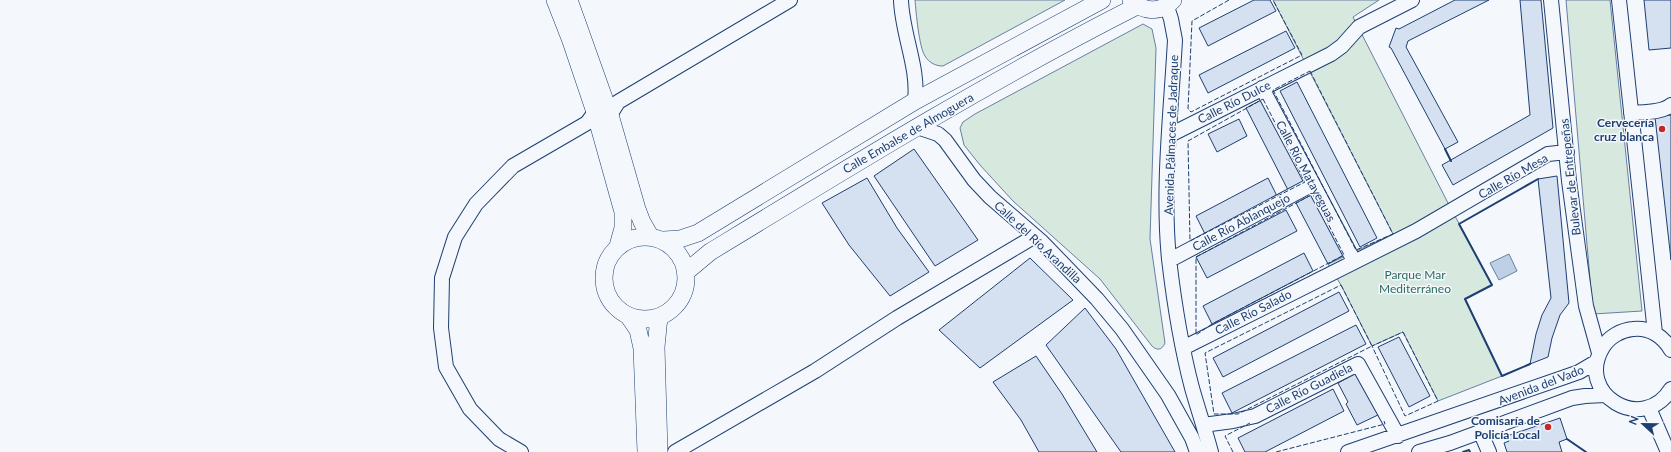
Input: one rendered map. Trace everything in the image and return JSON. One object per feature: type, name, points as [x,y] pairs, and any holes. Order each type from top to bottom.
[{"type":"main road","points":[[554,0],[603,113],[623,212],[623,228],[618,246]]},
{"type":"main road","points":[[569,0],[603,113],[642,222],[657,238],[674,248],[682,259],[686,272],[686,283],[683,294],[677,304],[659,317],[639,319],[621,312],[610,300],[604,285],[604,269],[610,254],[618,246],[633,238],[657,238]]},
{"type":"main road","name":"Calle Embalse de Almoguera","points":[[657,238],[680,239],[698,233],[915,101],[1102,0]]},
{"type":"main road","points":[[1134,3],[1148,10],[1157,10],[1170,3]]},
{"type":"main road","name":"Calle Embalse de Almoguera","points":[[686,272],[710,252],[917,127],[1134,3]]},
{"type":"main road","points":[[629,316],[638,330],[642,348],[646,452]]},
{"type":"main road","points":[[659,317],[656,347],[659,452]]},
{"type":"street","points":[[521,452],[499,439],[470,409],[446,367],[441,328],[442,278],[455,238],[476,204],[513,166],[790,0]]},
{"type":"street","points":[[901,0],[904,33],[914,70],[916,88],[915,101]]},
{"type":"street","name":"Calle Río Dulce","points":[[1170,134],[1330,54],[1342,46],[1359,27],[1412,0]]},
{"type":"street","name":"Bulevar de Entrepeñas","points":[[1551,0],[1567,152],[1586,306],[1598,358],[1597,381],[1605,395]]},
{"type":"street","points":[[1619,0],[1655,333],[1670,345]]},
{"type":"street","name":"Avenida Pálmaces de Jadraque","points":[[1170,3],[1175,40],[1167,182],[1170,260],[1177,321],[1192,387],[1211,452]]},
{"type":"street","name":"Calle Río Matayeguas","points":[[1262,88],[1352,257]]},
{"type":"street","points":[[1631,113],[1651,112],[1669,107],[1671,105]]},
{"type":"street","name":"Calle del Río Arandilla","points":[[917,127],[938,134],[945,140],[974,180],[984,191],[1035,236],[1080,280],[1122,329],[1168,395],[1192,438],[1197,452]]},
{"type":"street","name":"Calle Río Mesa","points":[[1352,257],[1416,231],[1548,154],[1567,152]]},
{"type":"street","name":"Calle Río Ablanquejo","points":[[1170,260],[1313,184]]},
{"type":"street","points":[[675,452],[815,371],[897,318],[1035,236]]},
{"type":"street","name":"Calle Río Salado","points":[[1183,348],[1323,277],[1352,257]]},
{"type":"street","name":"Avenida del Vado","points":[[1348,452],[1398,436],[1579,372],[1598,358],[1605,343],[1620,332],[1635,328],[1649,330],[1655,333]]},
{"type":"street","name":"Calle Río Guadiela","points":[[1203,425],[1255,416],[1358,364],[1398,436]]},
{"type":"street","points":[[1605,395],[1613,402],[1627,408],[1637,409],[1648,408],[1659,402],[1671,389]]},
{"type":"street","name":"Avenida del Vado","points":[[1419,452],[1450,443],[1572,398],[1605,395]]},
{"type":"street","points":[[1648,408],[1668,452]]},
{"type":"street","points":[[1480,431],[1489,452]]},
{"type":"green space","points":[[915,0],[1065,0],[943,66],[935,65],[923,52],[918,29]]},
{"type":"green space","name":"Parque Mar Mediterráneo","points":[[1273,0],[1379,0],[1353,17],[1448,203],[1492,285],[1465,299],[1502,376],[1438,401],[1403,332],[1372,346],[1341,285],[1328,264],[1393,234]]},
{"type":"green space","points":[[1566,0],[1610,0],[1642,311],[1593,314]]},
{"type":"green space","points":[[1143,24],[1152,29],[1156,48],[1150,239],[1165,343],[1158,349],[1152,346],[1100,279],[1013,201],[980,165],[964,145],[960,128],[963,122],[975,114]]},
{"type":"water","points":[[1509,254],[1517,271],[1499,280],[1490,263]]},
{"type":"building","points":[[1254,0],[1270,0],[1276,11],[1208,46],[1199,28]]},
{"type":"building","points":[[1455,0],[1489,0],[1408,41],[1406,47],[1458,142],[1445,149],[1391,48],[1389,47],[1396,28],[1399,29]]},
{"type":"building","points":[[1520,0],[1541,0],[1553,128],[1453,185],[1442,165],[1530,115]]},
{"type":"building","points":[[1644,0],[1671,0],[1671,48],[1649,50]]},
{"type":"building","points":[[1286,31],[1295,48],[1208,93],[1199,75]]},
{"type":"building","points":[[1297,82],[1377,238],[1360,247],[1280,91]]},
{"type":"building","points":[[1263,99],[1305,182],[1288,190],[1246,108]]},
{"type":"building","points":[[1671,115],[1671,260],[1655,117]]},
{"type":"building","points":[[1239,119],[1247,136],[1217,152],[1208,134]]},
{"type":"building","points":[[914,149],[978,240],[935,266],[874,176]]},
{"type":"building","points":[[1557,176],[1569,303],[1560,315],[1552,338],[1548,357],[1530,364],[1536,334],[1542,315],[1551,298],[1538,179]]},
{"type":"building","points":[[867,178],[897,228],[929,272],[890,296],[849,245],[822,203]]},
{"type":"building","points":[[1268,178],[1277,196],[1205,234],[1196,216]]},
{"type":"building","points":[[1313,194],[1344,255],[1328,264],[1296,203]]},
{"type":"building","points":[[1286,210],[1297,231],[1207,278],[1196,257]]},
{"type":"building","points":[[1304,253],[1313,271],[1212,324],[1203,306]]},
{"type":"building","points":[[1030,258],[1073,300],[980,368],[939,330]]},
{"type":"building","points":[[1339,292],[1349,311],[1223,377],[1213,358]]},
{"type":"building","points":[[1085,308],[1116,349],[1175,452],[1121,452],[1046,345]]},
{"type":"building","points":[[1356,325],[1366,344],[1232,413],[1222,393]]},
{"type":"building","points":[[1399,337],[1430,396],[1409,407],[1378,347]]},
{"type":"building","points":[[1036,356],[1062,394],[1097,452],[1039,452],[1021,420],[993,382]]},
{"type":"building","points":[[1358,372],[1380,414],[1357,425],[1346,404],[1348,402],[1338,383]]},
{"type":"building","points":[[1333,389],[1344,411],[1265,452],[1245,452],[1238,438]]},
{"type":"building","name":"Comisaría de Policía Local","points":[[1560,418],[1567,439],[1559,442],[1562,452],[1507,452],[1504,443],[1509,441],[1507,436]]},
{"type":"fence","points":[[1229,0],[1192,21],[1188,109],[1191,112],[1302,55],[1273,0]]},
{"type":"fence","points":[[1310,71],[1393,234],[1356,250],[1273,90],[1310,71]]},
{"type":"fence","points":[[1263,99],[1305,182],[1190,241],[1188,141],[1263,99]]},
{"type":"fence","points":[[1313,194],[1344,255],[1212,324],[1196,335],[1196,257],[1313,194]]},
{"type":"fence","points":[[1341,285],[1372,346],[1238,414],[1214,414],[1205,353],[1341,285]]},
{"type":"fence","points":[[1403,332],[1438,401],[1405,416],[1372,346],[1403,332]]},
{"type":"fence","points":[[1276,452],[1385,424],[1384,421]]},
{"type":"fence","points":[[1233,452],[1225,436],[1250,423]]},
{"type":"wall","points":[[1445,149],[1451,161]]},
{"type":"wall","points":[[1530,364],[1502,376],[1465,299],[1492,285],[1459,224],[1538,179]]},
{"type":"wall","points":[[1567,439],[1586,452]]},
{"type":"wall","points":[[1463,452],[1469,450],[1470,452]]},
{"type":"place","name":"Cervecería cruz blanca","points":[[1662,129]]},
{"type":"place","name":"Comisaría de Policía Local","points":[[1548,427]]}]
